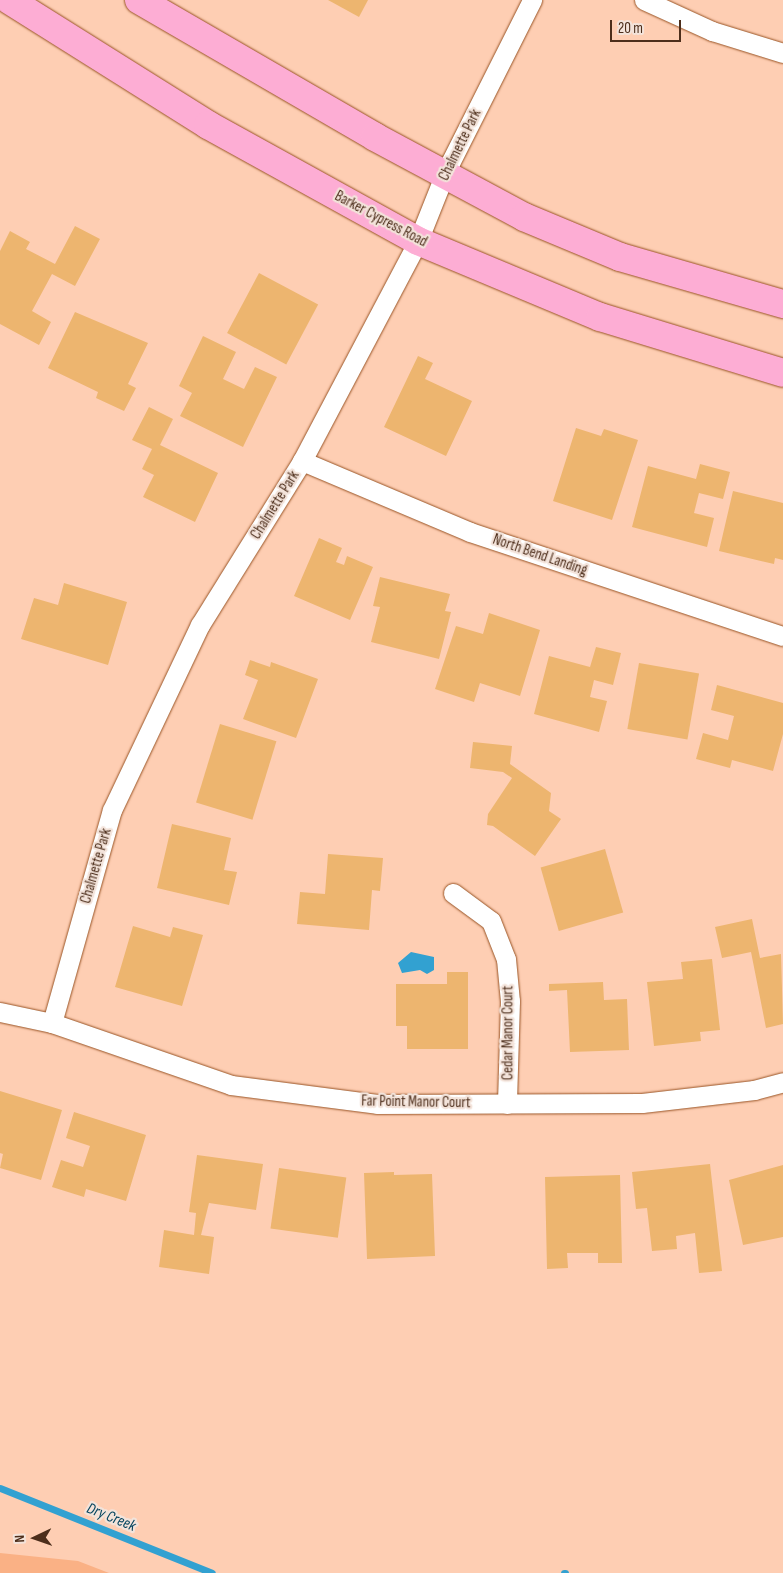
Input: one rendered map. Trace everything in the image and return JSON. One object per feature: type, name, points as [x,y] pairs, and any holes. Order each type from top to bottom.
[{"type":"main road","name":"Barker Cypress Road","points":[[9,0],[208,125],[418,241],[600,317],[783,373]]},
{"type":"main road","points":[[139,0],[375,137],[524,217],[620,256],[783,304]]},
{"type":"street","name":"Chalmette Park","points":[[52,1023],[112,810],[200,625],[302,461],[418,241],[445,173],[532,0]]},
{"type":"street","points":[[644,0],[712,31],[783,53]]},
{"type":"street","name":"North Bend Landing","points":[[302,461],[470,532],[783,636]]},
{"type":"street","name":"Cedar Manor Court","points":[[453,892],[491,921],[506,960],[510,1001],[507,1104]]},
{"type":"street","name":"Far Point Manor Court","points":[[0,1012],[52,1023],[231,1085],[376,1104],[642,1103],[754,1090],[783,1082]]},
{"type":"shaded area","points":[[0,1553],[78,1561],[109,1573],[0,1573]]},
{"type":"water","points":[[411,952],[434,957],[434,970],[427,974],[420,970],[402,973],[398,963]]},
{"type":"building","points":[[328,0],[368,0],[359,17]]},
{"type":"building","points":[[75,226],[100,239],[75,286],[52,274],[32,311],[51,322],[39,345],[0,324],[0,251],[10,231],[30,242],[26,249],[55,264]]},
{"type":"building","points":[[259,273],[318,304],[286,364],[227,333]]},
{"type":"building","points":[[75,312],[148,343],[128,384],[136,388],[124,411],[96,398],[98,392],[48,368]]},
{"type":"building","points":[[203,336],[236,352],[223,379],[244,389],[255,367],[277,377],[243,447],[180,416],[192,393],[179,386]]},
{"type":"building","points":[[418,356],[433,363],[425,379],[472,401],[446,456],[384,427]]},
{"type":"building","points":[[149,407],[173,419],[160,445],[218,473],[195,522],[143,497],[154,475],[142,469],[152,449],[132,440]]},
{"type":"building","points":[[576,428],[601,436],[604,429],[638,440],[612,520],[553,501]]},
{"type":"building","points":[[700,464],[730,472],[723,499],[699,493],[694,513],[714,518],[707,547],[632,527],[648,466],[696,479]]},
{"type":"building","points":[[733,491],[783,503],[783,560],[775,558],[774,564],[719,551]]},
{"type":"building","points":[[319,538],[342,548],[336,562],[344,565],[347,556],[373,567],[350,620],[294,596]]},
{"type":"building","points":[[380,577],[450,594],[445,611],[451,612],[439,659],[371,642],[380,607],[373,606]]},
{"type":"building","points":[[64,583],[127,602],[108,665],[21,639],[34,598],[58,605]]},
{"type":"building","points":[[489,613],[540,630],[520,696],[480,683],[474,702],[435,689],[456,626],[483,634]]},
{"type":"building","points":[[596,647],[621,653],[613,685],[594,680],[590,697],[607,701],[599,732],[534,714],[549,656],[590,667]]},
{"type":"building","points":[[250,660],[270,667],[271,662],[318,679],[296,738],[243,719],[258,680],[245,675]]},
{"type":"building","points":[[639,663],[699,674],[687,740],[627,729]]},
{"type":"building","points":[[717,685],[783,703],[783,734],[773,771],[732,760],[730,768],[696,759],[703,733],[728,740],[734,716],[711,710]]},
{"type":"building","points":[[220,724],[276,741],[252,820],[196,802]]},
{"type":"building","points":[[473,742],[512,746],[510,764],[551,793],[549,811],[561,819],[535,856],[493,826],[487,825],[488,814],[512,778],[503,772],[470,768]]},
{"type":"building","points":[[172,824],[231,838],[224,870],[237,872],[229,905],[157,888]]},
{"type":"building","points":[[605,849],[623,912],[559,931],[541,867]]},
{"type":"building","points":[[328,854],[383,858],[380,891],[372,890],[369,930],[297,924],[300,892],[325,894]]},
{"type":"building","points":[[752,919],[760,958],[781,954],[783,1024],[766,1028],[751,952],[722,958],[715,927]]},
{"type":"building","points":[[133,926],[170,937],[173,927],[203,935],[182,1006],[115,987]]},
{"type":"building","points":[[712,959],[720,1030],[700,1032],[701,1041],[654,1046],[647,982],[683,979],[681,962]]},
{"type":"building","points":[[447,972],[468,972],[468,1049],[407,1049],[407,1026],[396,1026],[396,984],[447,984]]},
{"type":"building","points":[[603,982],[604,1000],[627,999],[629,1050],[570,1052],[567,990],[549,991],[549,984]]},
{"type":"building","points":[[0,1091],[62,1110],[41,1180],[0,1168],[3,1154],[0,1153]]},
{"type":"building","points":[[74,1112],[146,1135],[126,1201],[86,1189],[84,1197],[52,1187],[61,1160],[83,1167],[90,1146],[66,1138]]},
{"type":"building","points":[[197,1155],[263,1164],[256,1210],[209,1203],[201,1235],[214,1237],[209,1274],[159,1267],[164,1230],[194,1235],[196,1213],[189,1212]]},
{"type":"building","points":[[710,1164],[722,1271],[699,1273],[695,1233],[676,1236],[677,1249],[652,1251],[647,1208],[636,1209],[632,1172]]},
{"type":"building","points":[[783,1165],[783,1237],[743,1245],[729,1180]]},
{"type":"building","points":[[279,1168],[346,1177],[338,1238],[271,1228]]},
{"type":"building","points":[[394,1172],[394,1175],[432,1174],[435,1256],[367,1259],[364,1173]]},
{"type":"building","points":[[620,1175],[622,1263],[598,1263],[598,1253],[567,1253],[568,1268],[547,1269],[545,1177]]},
{"type":"waterway","name":"Dry Creek","points":[[0,1488],[212,1573]]}]
